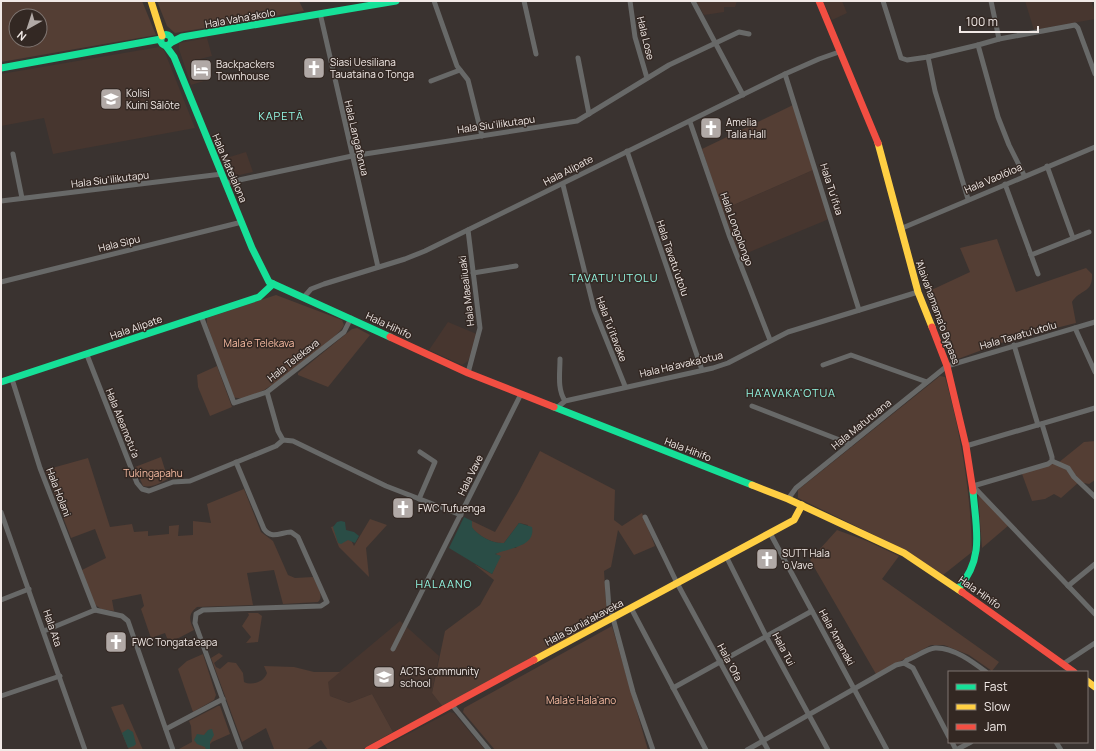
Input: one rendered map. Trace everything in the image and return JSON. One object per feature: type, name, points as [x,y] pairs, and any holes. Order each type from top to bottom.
[{"type":"main road","name":"Hala Mateialona","points":[[151,1],[264,275],[269,282],[273,284]]},
{"type":"main road","name":"Hala Vaha'akolo","points":[[1,68],[396,1]]},
{"type":"main road","name":"'Alaivahamama'o Bypass","points":[[818,1],[877,141],[918,292],[947,366],[966,446],[973,486],[976,562],[972,572],[958,589]]},
{"type":"main road","name":"Hala Hihifo","points":[[273,284],[351,318],[468,373],[558,407],[788,499],[904,553],[958,589],[1073,671]]},
{"type":"main road","name":"Hala Alipate","points":[[1,382],[87,355],[259,297],[273,284]]},
{"type":"main road","name":"Hala Sunia'akaveka","points":[[368,750],[794,520],[802,505]]},
{"type":"street","points":[[434,1],[457,66],[468,80],[482,136]]},
{"type":"street","points":[[524,1],[536,54]]},
{"type":"street","name":"Hala Lose","points":[[630,1],[635,37],[647,78]]},
{"type":"street","points":[[693,1],[743,95]]},
{"type":"street","points":[[883,1],[901,58],[907,60],[928,57],[999,39],[1075,25],[1078,28],[1095,74]]},
{"type":"street","points":[[991,1],[999,39]]},
{"type":"street","name":"Hala Langafonua","points":[[320,13],[378,267]]},
{"type":"street","name":"Hala Siu'ilikutapu","points":[[225,183],[352,156],[572,122],[589,114],[647,78],[716,43],[739,32],[749,34]]},
{"type":"street","points":[[978,45],[998,117],[1009,145],[1024,175]]},
{"type":"street","name":"Hala Alipate","points":[[304,297],[311,289],[324,284],[425,251],[563,185],[785,74],[818,59],[839,52]]},
{"type":"street","points":[[928,57],[935,91],[968,199]]},
{"type":"street","points":[[578,58],[589,114]]},
{"type":"street","points":[[431,81],[460,70]]},
{"type":"street","name":"Hala Tu'ifua","points":[[785,74],[859,310]]},
{"type":"street","name":"Hala Longolongo","points":[[690,122],[729,236],[770,340]]},
{"type":"street","name":"Hala Vaolōloa","points":[[900,229],[1024,175],[1095,147]]},
{"type":"street","name":"Hala Tavatu'utolu","points":[[627,152],[702,370]]},
{"type":"street","points":[[13,154],[22,198]]},
{"type":"street","points":[[1047,166],[1073,238]]},
{"type":"street","name":"Hala Siu'ilikutapu","points":[[1,201],[222,174]]},
{"type":"street","points":[[1005,184],[1038,274]]},
{"type":"street","name":"Hala Tu'itavake","points":[[563,185],[594,309],[625,386]]},
{"type":"street","name":"Hala Sipu","points":[[1,282],[242,222]]},
{"type":"street","name":"Hala Maealiuaki","points":[[468,230],[480,328],[468,373]]},
{"type":"street","points":[[1030,255],[1089,232]]},
{"type":"street","points":[[473,273],[516,266]]},
{"type":"street","name":"Hala Ha'avaka'otua","points":[[558,407],[565,401],[728,363],[788,332],[918,292]]},
{"type":"street","name":"Hala Telekava","points":[[201,316],[234,403],[267,392],[344,332],[351,318]]},
{"type":"street","name":"Hala Tavatu'utolu","points":[[947,366],[1095,322]]},
{"type":"street","points":[[1075,328],[1095,372]]},
{"type":"street","points":[[1014,345],[1052,460]]},
{"type":"street","name":"Hala Aleamotu'a","points":[[87,355],[137,483],[142,489],[149,491],[173,482],[190,481],[276,446],[283,440]]},
{"type":"street","points":[[824,366],[851,355],[927,382]]},
{"type":"street","points":[[560,359],[559,384],[561,396],[565,401]]},
{"type":"street","name":"Hala Matutuana","points":[[788,499],[796,488],[947,366]]},
{"type":"street","name":"Hala Holani","points":[[12,379],[40,468],[94,610]]},
{"type":"street","points":[[267,392],[278,432],[283,440],[293,441],[386,486],[461,515]]},
{"type":"street","name":"Hala Vave","points":[[393,649],[521,394]]},
{"type":"street","points":[[752,406],[850,444]]},
{"type":"street","points":[[966,446],[1095,408]]},
{"type":"street","points":[[419,500],[435,462],[420,452]]},
{"type":"street","points":[[1052,460],[1048,464],[973,486],[1095,614]]},
{"type":"street","points":[[1052,460],[1068,468],[1074,477],[1095,497]]},
{"type":"street","points":[[236,462],[266,532],[276,535],[291,532],[298,536],[326,598],[326,604],[320,606],[199,612],[196,614],[195,623],[240,750]]},
{"type":"street","name":"Hala Ata","points":[[1,512],[2,520],[29,589],[85,750]]},
{"type":"street","name":"Hala 'Ofa","points":[[645,517],[677,583],[768,750]]},
{"type":"street","name":"Hala 'Amanaki","points":[[770,533],[855,688],[887,750]]},
{"type":"street","name":"Hala Tui","points":[[726,556],[767,638],[828,750]]},
{"type":"street","points":[[1068,586],[1095,564]]},
{"type":"street","points":[[607,582],[608,608],[613,618],[633,692],[653,750]]},
{"type":"street","points":[[1,600],[29,589]]},
{"type":"street","points":[[632,608],[706,750]]},
{"type":"street","points":[[44,631],[94,610],[122,616],[128,622],[173,750]]},
{"type":"street","points":[[673,688],[767,638],[812,611]]},
{"type":"street","points":[[1063,664],[1095,643]]},
{"type":"street","points":[[747,750],[855,688],[904,663],[906,660],[936,648],[948,650],[971,661],[985,671]]},
{"type":"street","points":[[904,663],[912,668],[948,735]]},
{"type":"street","points":[[1,696],[60,676]]},
{"type":"street","points":[[166,729],[222,699]]},
{"type":"street","points":[[452,705],[489,750]]},
{"type":"street","points":[[956,750],[969,743]]},
{"type":"shaded area","points":[[696,1],[737,1],[735,7],[724,7],[724,12],[704,15]]},
{"type":"shaded area","points":[[823,1],[842,1],[847,13],[832,20]]},
{"type":"shaded area","points":[[1025,1],[1091,1],[1095,12],[1095,19],[1034,30]]},
{"type":"shaded area","points":[[207,38],[212,56],[200,59],[207,80],[191,85],[179,49],[179,43]]},
{"type":"shaded area","name":"Kolisi Kuini Sālōte","points":[[159,47],[164,50],[195,128],[53,154],[44,118],[1,126],[1,74]]},
{"type":"shaded area","points":[[246,152],[253,172],[231,177],[223,159]]},
{"type":"shaded area","points":[[813,170],[829,219],[740,256],[722,210]]},
{"type":"shaded area","points":[[448,322],[479,335],[468,361],[462,365],[429,350]]},
{"type":"shaded area","name":"ACTS community school","points":[[400,621],[439,656],[432,693],[443,707],[393,732],[372,694],[349,703],[330,696],[327,682]]},
{"type":"shaded area","points":[[450,712],[454,713],[485,750],[388,750],[385,746]]},
{"type":"green space","points":[[1,1],[142,1],[156,35],[1,62]]},
{"type":"green space","points":[[157,1],[299,1],[304,11],[175,33],[167,26]]},
{"type":"green space","points":[[793,105],[813,170],[722,210],[702,149]]},
{"type":"green space","points":[[997,239],[1016,292],[1086,268],[1092,274],[1092,280],[1088,288],[1072,302],[1076,323],[1012,339],[955,360],[951,360],[925,293],[970,272],[960,248]]},
{"type":"green space","name":"Mala'e Telekava","points":[[276,295],[342,320],[344,325],[331,340],[320,349],[264,390],[244,398],[235,398],[232,396],[207,324],[207,318]]},
{"type":"green space","name":"Mala'e Telekava","points":[[357,328],[370,335],[328,387],[298,375],[298,373],[352,329]]},
{"type":"green space","name":"Mala'e Telekava","points":[[217,366],[232,407],[210,416],[198,387],[197,375]]},
{"type":"green space","points":[[940,376],[945,377],[951,398],[964,464],[970,508],[972,552],[943,575],[905,550],[798,498],[798,490]]},
{"type":"green space","points":[[1095,441],[1095,480],[1089,484],[1079,482],[1061,498],[1054,494],[1045,499],[1032,501],[1022,474],[1038,467],[1058,463],[1084,442]]},
{"type":"green space","points":[[540,451],[615,490],[614,520],[622,526],[642,513],[655,546],[634,555],[618,530],[611,567],[604,571],[607,617],[443,707],[432,693],[445,631],[480,605],[494,580],[474,564],[492,574],[500,556],[495,554],[507,548],[516,548],[528,525],[519,523],[504,543],[500,543],[486,539],[478,533],[471,527],[472,521],[495,532]]},
{"type":"green space","name":"Tukingapahu","points":[[161,457],[168,479],[153,486],[143,486],[135,467]]},
{"type":"green space","points":[[88,458],[110,527],[132,524],[134,532],[148,531],[148,536],[169,534],[169,526],[179,525],[178,536],[193,535],[193,521],[211,523],[207,504],[244,489],[261,532],[273,541],[288,575],[295,578],[313,577],[320,593],[320,599],[318,602],[283,604],[274,570],[247,573],[253,605],[197,607],[192,612],[190,617],[194,630],[169,643],[165,633],[151,638],[141,609],[144,606],[141,594],[112,600],[114,611],[101,609],[94,604],[82,570],[106,558],[95,529],[71,538],[45,470]]},
{"type":"green space","points":[[981,495],[1009,525],[982,548],[978,496]]},
{"type":"green space","points":[[370,519],[387,525],[366,548],[369,577],[339,547],[331,527],[343,524],[354,546]]},
{"type":"green space","points":[[837,530],[867,541],[899,556],[882,579],[999,662],[992,671],[969,655],[944,645],[931,645],[876,674],[810,560]]},
{"type":"green space","points":[[248,613],[258,613],[262,616],[258,642],[246,643],[251,637],[242,626],[249,615]]},
{"type":"green space","name":"Mala'e Hala'ano","points":[[612,626],[648,750],[495,750],[463,712],[464,708]]},
{"type":"green space","points":[[219,653],[223,656],[214,663],[216,667],[220,669],[228,662],[236,663],[243,673],[244,682],[251,684],[263,679],[267,673],[264,666],[294,667],[314,672],[340,672],[328,682],[330,696],[349,703],[372,694],[393,732],[361,750],[328,750],[321,740],[306,750],[272,750],[274,749],[266,728],[242,742],[211,658]]},
{"type":"green space","points":[[203,654],[216,695],[214,700],[193,712],[178,669],[187,661]]},
{"type":"green space","points":[[123,704],[143,750],[129,750],[111,707]]},
{"type":"green space","points":[[220,706],[230,734],[212,742],[210,744],[210,750],[177,750],[192,742],[191,726],[189,721]]},
{"type":"water","points":[[464,517],[472,521],[472,527],[478,533],[486,539],[495,542],[504,543],[519,523],[532,527],[532,534],[530,539],[520,546],[495,554],[501,556],[492,574],[449,548]]},
{"type":"water","points":[[337,522],[345,522],[346,530],[354,532],[359,536],[355,543],[348,540],[341,544],[338,543],[333,527]]},
{"type":"water","points":[[128,729],[133,732],[136,744],[128,748],[122,733]]},
{"type":"water","points":[[212,729],[214,735],[210,742],[210,750],[206,750],[205,747],[197,744],[194,740],[197,734],[204,735],[208,730]]},
{"type":"traffic: fast","points":[[172,42],[182,37],[396,1]]},
{"type":"traffic: fast","points":[[166,34],[170,36],[172,40],[170,44],[166,46],[162,44],[160,40],[162,36],[166,34]]},
{"type":"traffic: fast","points":[[1,68],[161,39]]},
{"type":"traffic: fast","points":[[166,46],[174,57],[252,248],[269,282],[390,337]]},
{"type":"traffic: fast","points":[[1,382],[259,297],[273,284]]},
{"type":"traffic: fast","points":[[554,407],[752,485]]},
{"type":"traffic: fast","points":[[958,589],[967,577],[972,566],[977,543],[973,491]]},
{"type":"traffic: slow","points":[[151,1],[162,36]]},
{"type":"traffic: slow","points":[[878,143],[918,292],[932,327]]},
{"type":"traffic: slow","points":[[752,485],[788,499],[904,553],[962,592]]},
{"type":"traffic: slow","points":[[534,660],[794,520],[802,505]]},
{"type":"traffic: slow","points":[[1088,682],[1095,687]]},
{"type":"traffic: jam","points":[[819,1],[878,143]]},
{"type":"traffic: jam","points":[[932,327],[947,366],[966,446],[973,491]]},
{"type":"traffic: jam","points":[[390,337],[468,373],[554,407]]},
{"type":"traffic: jam","points":[[962,592],[1073,671]]},
{"type":"traffic: jam","points":[[368,750],[534,660]]},
{"type":"place","name":"Siasi Uesiliana Tauataina o Tonga","points":[[314,68]]},
{"type":"place","name":"Backpackers Townhouse","points":[[201,70]]},
{"type":"place","name":"Kolisi Kuini Sālōte","points":[[111,99]]},
{"type":"place","name":"Amelia Talia Hall","points":[[711,128]]},
{"type":"place","name":"FWC Tufuenga","points":[[403,508]]},
{"type":"place","name":"SUTT Hala 'o Vave","points":[[767,559]]},
{"type":"place","name":"FWC Tongata'eapa","points":[[116,642]]},
{"type":"place","name":"ACTS community school","points":[[384,677]]},
{"type":"district","name":"KAPETĀ","points":[[281,115]]},
{"type":"district","name":"TAVATU'UTOLU","points":[[614,277]]},
{"type":"district","name":"HA'AVAKA'OTUA","points":[[791,392]]},
{"type":"district","name":"HALAANO","points":[[444,583]]}]
